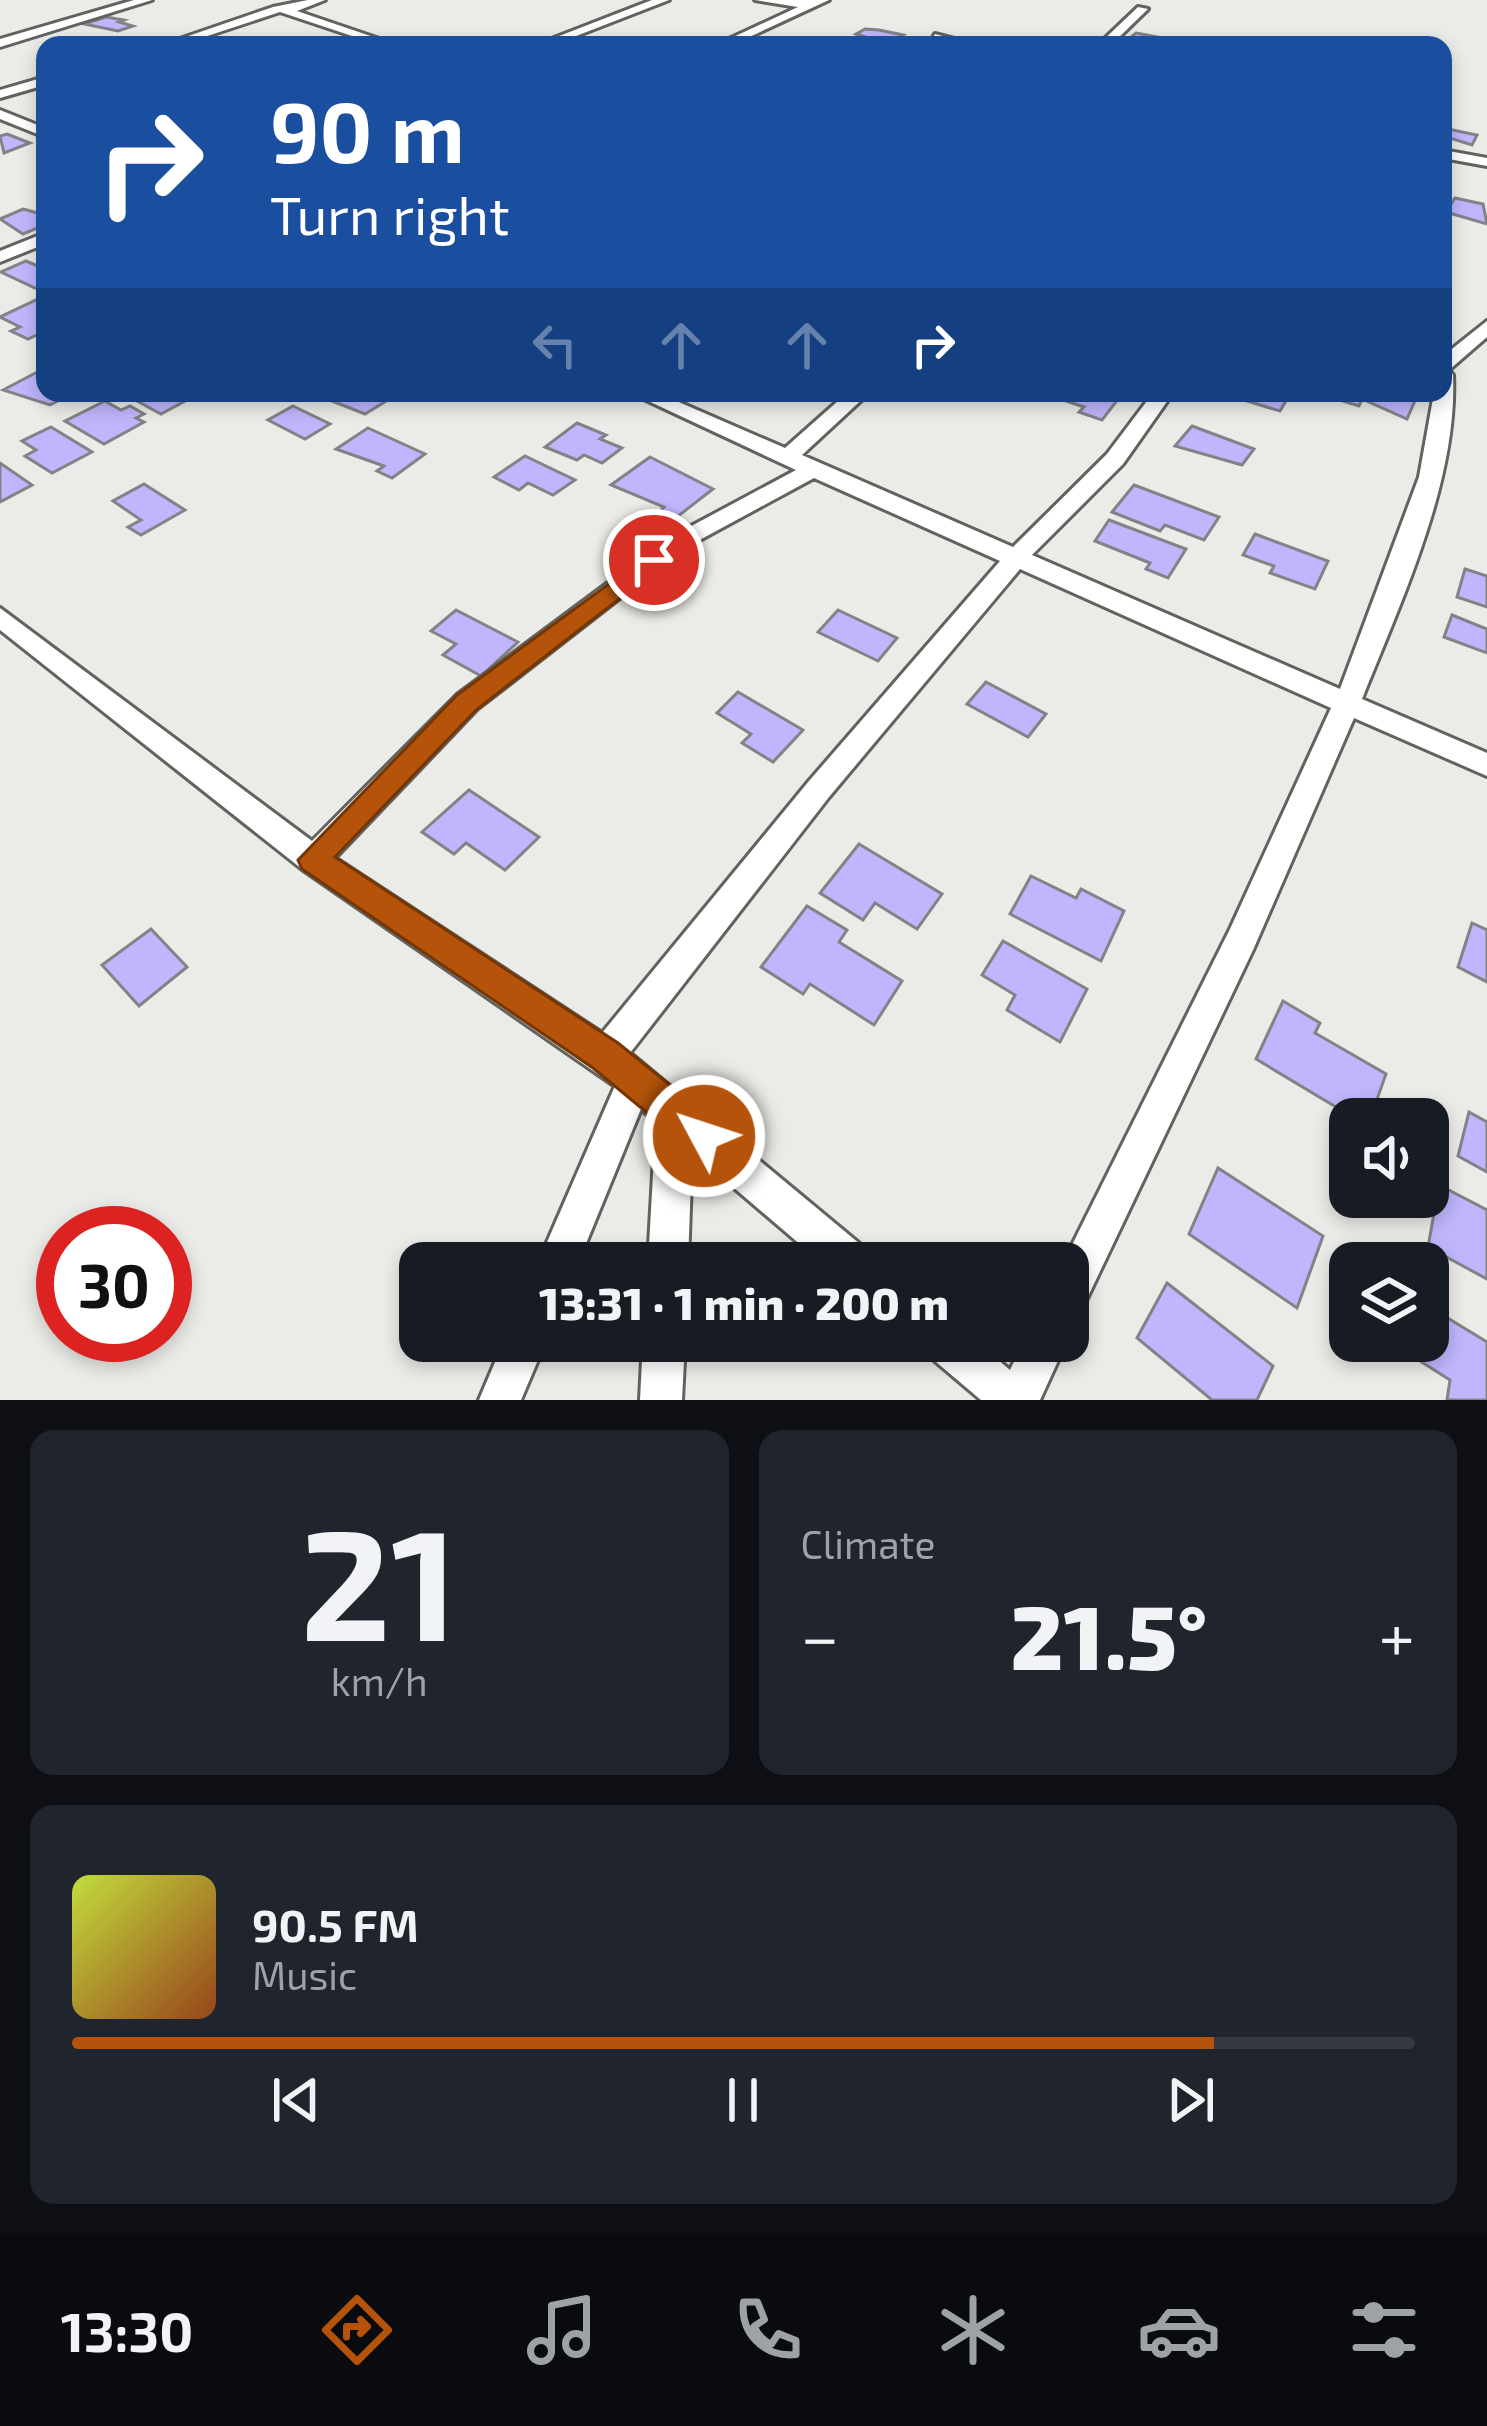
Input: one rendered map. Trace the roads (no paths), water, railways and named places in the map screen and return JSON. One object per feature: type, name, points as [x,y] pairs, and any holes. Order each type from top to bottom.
[{"type":"street","points":[[0,43],[146,0]]},
{"type":"street","points":[[248,0],[364,36]]},
{"type":"street","points":[[198,36],[319,0]]},
{"type":"street","points":[[566,36],[663,0]]},
{"type":"street","points":[[761,0],[818,2]]},
{"type":"street","points":[[742,36],[818,2]]},
{"type":"street","points":[[1114,36],[1142,9]]},
{"type":"street","points":[[0,94],[36,83]]},
{"type":"street","points":[[0,115],[36,129]]},
{"type":"street","points":[[1452,155],[1487,161]]},
{"type":"street","points":[[0,257],[36,242]]},
{"type":"street","points":[[1452,358],[1487,327]]},
{"type":"street","points":[[661,402],[1487,766]]},
{"type":"street","points":[[786,458],[849,402]]},
{"type":"street","points":[[565,1242],[620,1068],[819,789],[1014,560],[1115,460],[1157,402]]},
{"type":"street","points":[[1089,1251],[1351,704],[1424,496],[1446,402]]},
{"type":"street","points":[[313,860],[467,702],[502,674],[675,544],[812,470]]},
{"type":"street","points":[[0,617],[313,860],[620,1068],[827,1242]]},
{"type":"street","points":[[669,1242],[675,1112]]},
{"type":"street","points":[[500,1400],[516,1362]]},
{"type":"street","points":[[662,1400],[663,1362]]},
{"type":"street","points":[[969,1362],[1015,1400],[1035,1362]]}]
